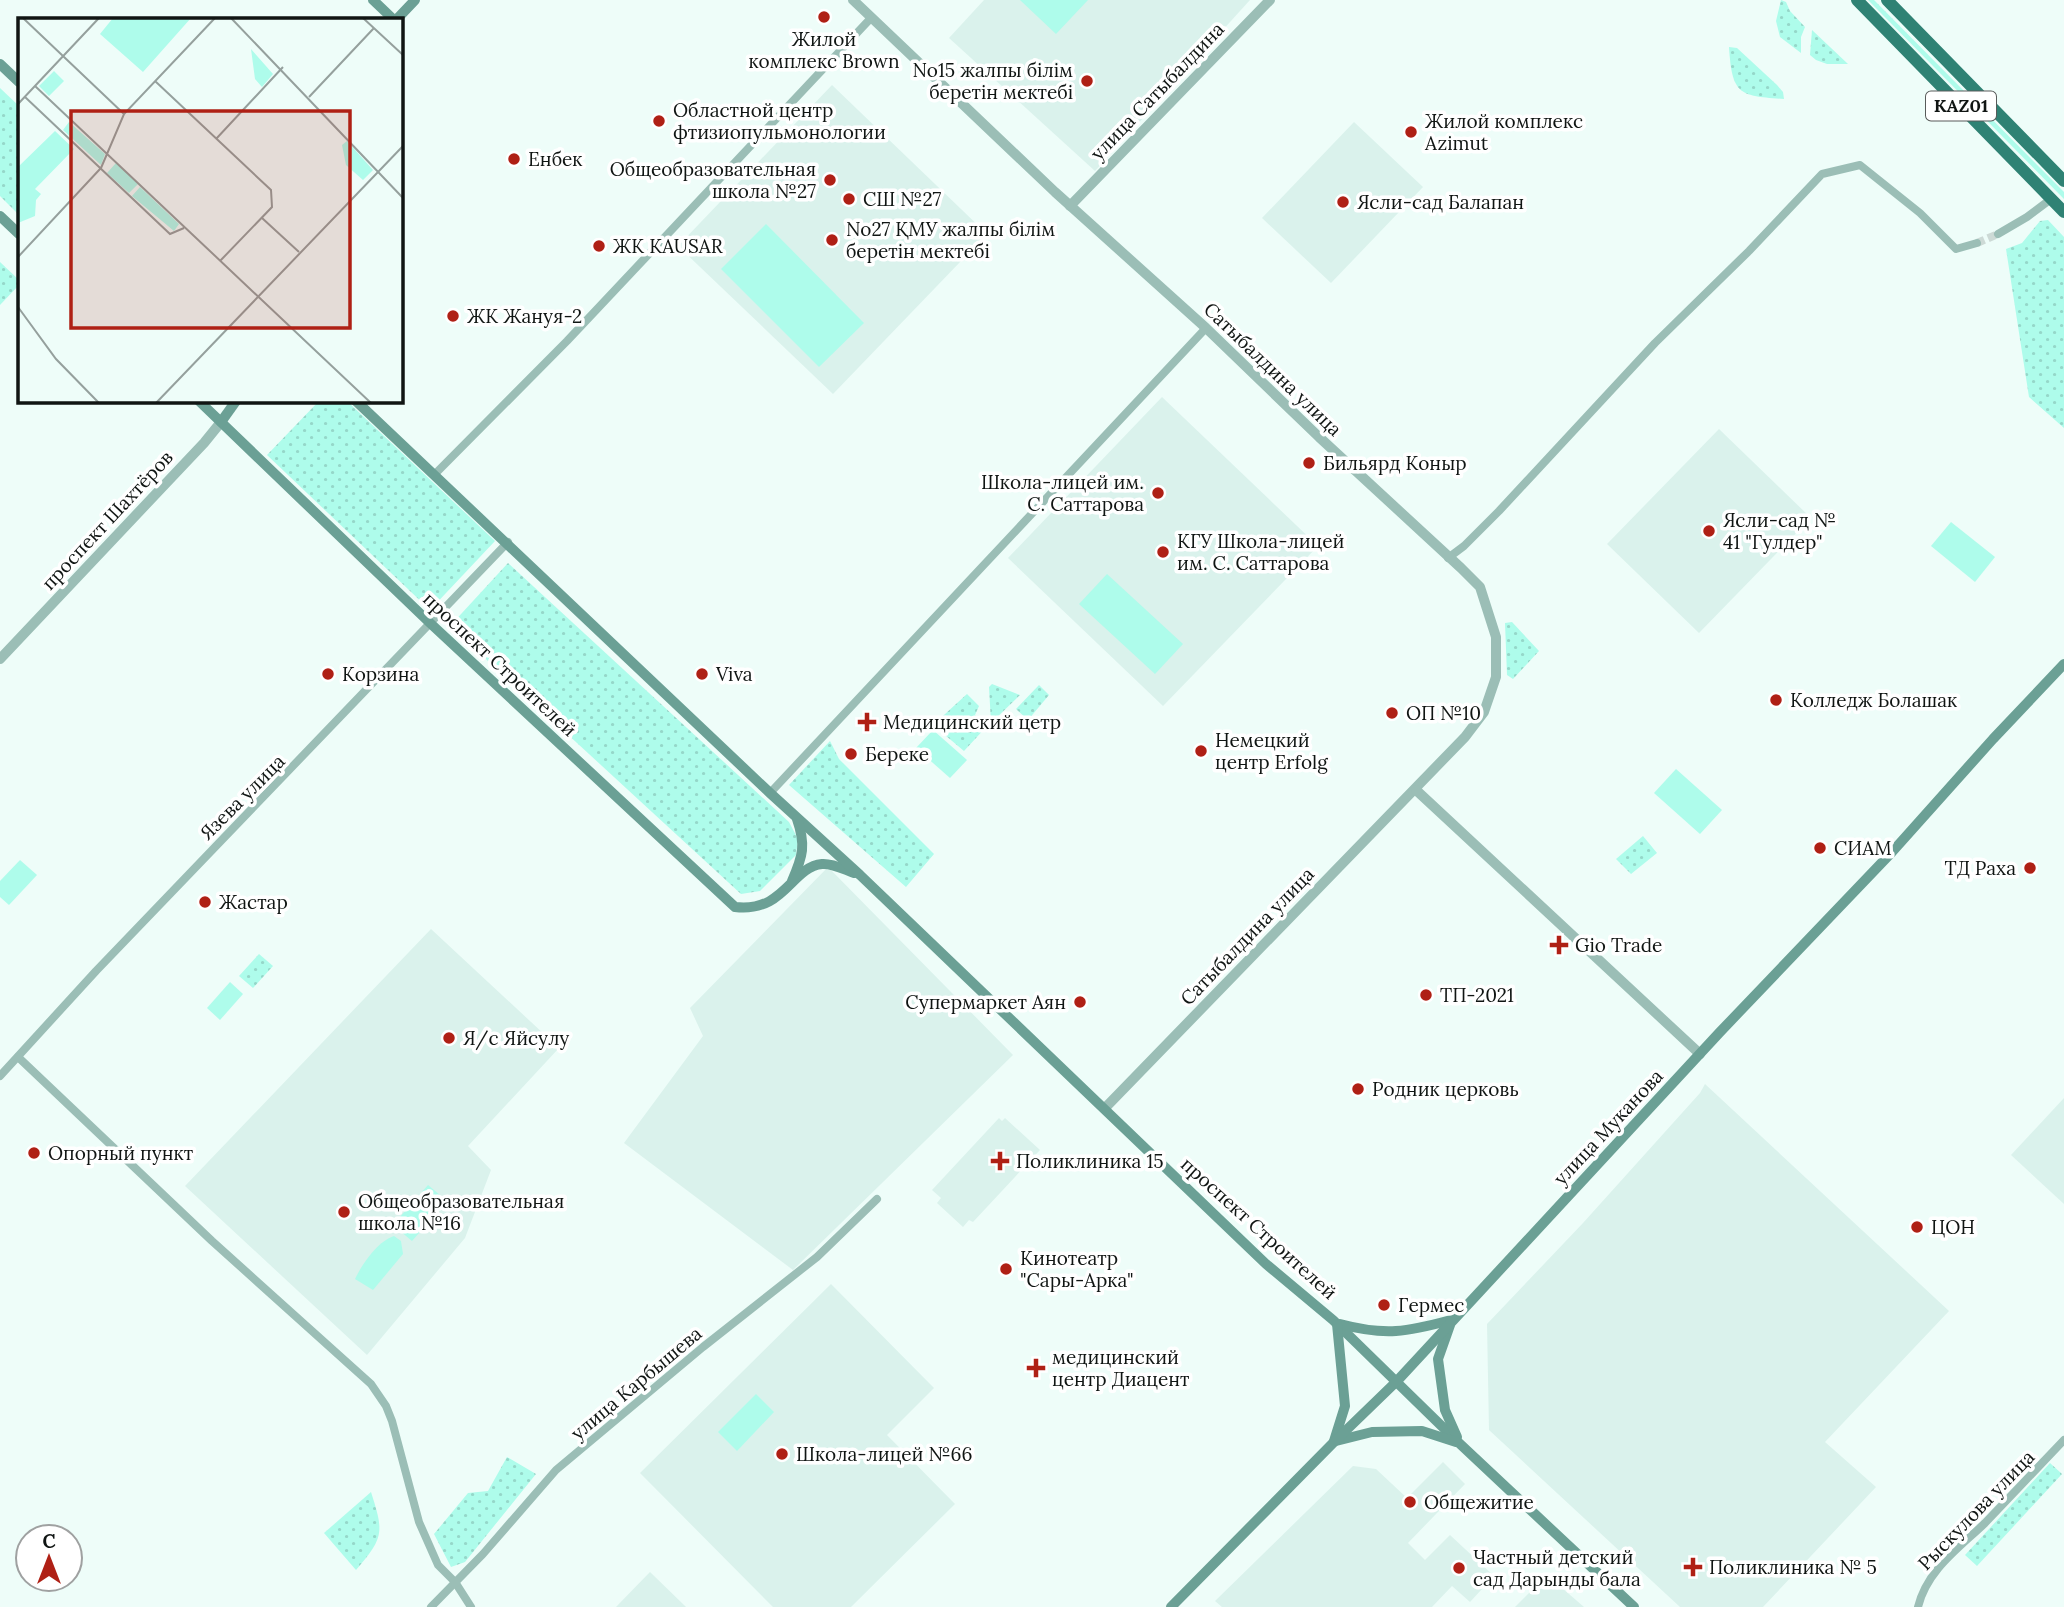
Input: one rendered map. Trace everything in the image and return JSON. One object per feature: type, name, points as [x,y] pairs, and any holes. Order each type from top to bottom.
[{"type":"highway","name":"KАZ01","points":[[1857,0],[2064,212]]},
{"type":"highway","name":"KАZ01","points":[[1887,0],[2064,181]]},
{"type":"main road","points":[[373,0],[394,18]]},
{"type":"main road","points":[[396,18],[415,0]]},
{"type":"main road","points":[[0,64],[18,81]]},
{"type":"main road","points":[[0,216],[18,233]]},
{"type":"main road","name":"проспект Строителей","points":[[200,402],[430,623],[735,907],[750,909],[776,899],[812,866],[825,863],[860,875]]},
{"type":"main road","name":"проспект Шахтёров","points":[[221,422],[235,402]]},
{"type":"main road","name":"проспект Строителей","points":[[357,402],[860,875],[1266,1264],[1337,1324],[1634,1607]]},
{"type":"main road","name":"улица Муканова","points":[[1171,1607],[1334,1441],[1397,1381],[1700,1054],[1892,852],[2064,664]]},
{"type":"main road","points":[[790,887],[804,851],[802,834],[795,816]]},
{"type":"main road","points":[[1334,1441],[1345,1406],[1337,1324],[1370,1332],[1406,1332],[1452,1320]]},
{"type":"main road","points":[[1452,1320],[1438,1359],[1445,1410],[1459,1443]]},
{"type":"main road","points":[[1334,1441],[1372,1432],[1422,1431],[1459,1443]]},
{"type":"street","name":"Сатыбалдина улица","points":[[853,0],[1480,587],[1496,637],[1496,677],[1484,712],[1465,737],[1105,1108]]},
{"type":"street","name":"улица Сатыбалдина","points":[[1070,206],[1270,0]]},
{"type":"street","points":[[435,474],[567,341],[871,18]]},
{"type":"street","points":[[1448,558],[1499,511],[1655,343],[1749,251],[1822,174],[1860,165],[1920,213],[1956,249],[1977,243]]},
{"type":"street","points":[[1998,234],[2051,199]]},
{"type":"street","points":[[770,793],[1206,328]]},
{"type":"street","name":"проспект Шахтёров","points":[[0,659],[221,422]]},
{"type":"street","name":"Язева улица","points":[[0,1076],[105,961],[508,542]]},
{"type":"street","points":[[1416,790],[1700,1054]]},
{"type":"street","points":[[18,1057],[212,1241],[371,1384],[386,1406],[392,1421],[419,1522],[438,1565],[455,1582],[471,1607]]},
{"type":"street","name":"улица Карбышева","points":[[431,1607],[483,1555],[556,1469],[817,1257],[877,1199]]},
{"type":"street","name":"Рыскулова улица","points":[[1918,1607],[1923,1589],[1950,1554],[1984,1523],[2064,1440]]},
{"type":"shaded area","name":"No15 жалпы білім беретін мектебі","points":[[984,0],[1250,0],[1095,171],[949,38]]},
{"type":"shaded area","name":"No27 ҚМУ жалпы білім беретін мектебі","points":[[832,85],[987,234],[833,394],[678,246]]},
{"type":"shaded area","name":"Ясли-сад Балапан","points":[[1354,122],[1423,187],[1331,283],[1262,218]]},
{"type":"shaded area","name":"КГУ Школа-лицей им. С. Саттарова","points":[[1162,397],[1318,546],[1163,706],[1008,558]]},
{"type":"shaded area","name":"Ясли-сад № 41 \"Гулдер\"","points":[[1719,429],[1811,518],[1699,633],[1607,544]]},
{"type":"shaded area","points":[[828,867],[1013,1055],[793,1270],[624,1143],[703,1036],[690,1008]]},
{"type":"shaded area","name":"Общеобразовательная школа №16","points":[[431,929],[559,1048],[468,1146],[491,1170],[465,1238],[367,1355],[185,1186]]},
{"type":"shaded area","points":[[1705,1084],[1949,1311],[1825,1442],[1876,1487],[1763,1607],[1680,1607],[1489,1430],[1487,1324],[1583,1223],[1700,1093]]},
{"type":"shaded area","points":[[2064,1098],[2064,1204],[2011,1155]]},
{"type":"shaded area","points":[[999,1118],[1002,1121],[1005,1118],[1040,1150],[973,1222],[969,1220],[963,1227],[937,1203],[941,1198],[932,1190]]},
{"type":"shaded area","name":"Школа-лицей №66","points":[[831,1284],[934,1388],[887,1435],[955,1504],[851,1607],[773,1607],[640,1473]]},
{"type":"shaded area","points":[[1443,1462],[1465,1484],[1408,1543],[1425,1560],[1450,1535],[1494,1576],[1470,1602],[1452,1586],[1432,1607],[1222,1607],[1215,1601],[1353,1466],[1376,1469],[1407,1498]]},
{"type":"shaded area","points":[[650,1572],[686,1607],[616,1607]]},
{"type":"shaded area","points":[[1547,1575],[1584,1607],[1515,1607]]},
{"type":"green space","points":[[1020,0],[1088,0],[1056,34]]},
{"type":"green space","points":[[1781,0],[1786,2],[1790,11],[1805,27],[1801,37],[1801,53],[1780,37],[1776,21]]},
{"type":"green space","points":[[1868,0],[1874,0],[2064,192],[2064,199]]},
{"type":"green space","points":[[1812,30],[1848,64],[1827,64],[1810,55]]},
{"type":"green space","points":[[1729,47],[1737,48],[1777,85],[1783,92],[1784,99],[1757,96],[1741,90],[1733,75]]},
{"type":"green space","points":[[0,88],[18,105],[18,214],[0,196]]},
{"type":"green space","points":[[2048,220],[2064,237],[2064,428],[2029,397],[2006,249],[2022,243],[2040,221]]},
{"type":"green space","points":[[766,224],[864,323],[819,367],[721,269]]},
{"type":"green space","points":[[0,262],[18,279],[18,286],[0,305]]},
{"type":"green space","points":[[318,402],[348,402],[495,541],[430,610],[267,455]]},
{"type":"green space","points":[[1951,522],[1995,557],[1975,582],[1931,546]]},
{"type":"green space","points":[[508,563],[789,822],[798,839],[796,855],[760,891],[741,894],[450,626]]},
{"type":"green space","points":[[1107,574],[1183,644],[1155,674],[1079,604]]},
{"type":"green space","points":[[1512,622],[1539,651],[1513,679],[1507,675],[1505,623]]},
{"type":"green space","points":[[992,684],[1020,695],[991,723],[989,687]]},
{"type":"green space","points":[[1039,685],[1049,695],[1028,720],[1016,709]]},
{"type":"green space","points":[[967,694],[979,706],[975,715],[988,725],[964,751],[933,725]]},
{"type":"green space","points":[[933,730],[967,760],[950,778],[916,748]]},
{"type":"green space","points":[[830,741],[839,759],[934,854],[906,887],[789,785]]},
{"type":"green space","points":[[1676,769],[1722,810],[1700,834],[1654,793]]},
{"type":"green space","points":[[1643,836],[1657,853],[1631,874],[1616,859]]},
{"type":"green space","points":[[20,860],[37,875],[9,905],[0,897],[0,881]]},
{"type":"green space","points":[[259,954],[273,966],[253,988],[239,976]]},
{"type":"green space","points":[[230,982],[243,994],[220,1020],[207,1008]]},
{"type":"green space","points":[[428,1185],[447,1201],[412,1241],[393,1225]]},
{"type":"green space","points":[[394,1236],[401,1241],[403,1254],[373,1290],[355,1279],[376,1248]]},
{"type":"green space","points":[[756,1394],[774,1412],[737,1451],[718,1432]]},
{"type":"green space","points":[[507,1457],[536,1474],[465,1562],[451,1567],[434,1534],[468,1493],[488,1491]]},
{"type":"green space","points":[[2050,1463],[2062,1474],[1977,1566],[1965,1555]]},
{"type":"green space","points":[[371,1492],[378,1517],[379,1534],[372,1550],[356,1570],[324,1533]]},
{"type":"tunnel","points":[[1977,243],[1998,234]]},
{"type":"place","name":"Жилой комплекс Brown","points":[[824,17]]},
{"type":"place","name":"No15 жалпы білім беретін мектебі","points":[[1087,81]]},
{"type":"place","name":"Областной центр фтизиопульмонологии","points":[[659,121]]},
{"type":"place","name":"Жилой комплекс Azimut","points":[[1411,132]]},
{"type":"place","name":"Енбек","points":[[514,159]]},
{"type":"place","name":"Общеобразовательная школа №27","points":[[830,180]]},
{"type":"place","name":"СШ №27","points":[[849,199]]},
{"type":"place","name":"Ясли-сад Балапан","points":[[1343,202]]},
{"type":"place","name":"No27 ҚМУ жалпы білім беретін мектебі","points":[[832,240]]},
{"type":"place","name":"ЖК KAUSAR","points":[[599,246]]},
{"type":"place","name":"ЖК Жануя-2","points":[[453,316]]},
{"type":"place","name":"Бильярд Коныр","points":[[1309,463]]},
{"type":"place","name":"Школа-лицей им. С. Саттарова","points":[[1158,493]]},
{"type":"place","name":"Ясли-сад № 41 \"Гулдер\"","points":[[1709,531]]},
{"type":"place","name":"КГУ Школа-лицей им. С. Саттарова","points":[[1163,552]]},
{"type":"place","name":"Корзина","points":[[328,674]]},
{"type":"place","name":"Viva","points":[[702,674]]},
{"type":"place","name":"Колледж Болашак","points":[[1776,700]]},
{"type":"place","name":"ОП №10","points":[[1392,713]]},
{"type":"place","name":"Медицинский цетр","points":[[867,722]]},
{"type":"place","name":"Немецкий центр Erfolg","points":[[1201,751]]},
{"type":"place","name":"Береке","points":[[851,754]]},
{"type":"place","name":"СИАМ","points":[[1820,848]]},
{"type":"place","name":"ТД Раха","points":[[2030,868]]},
{"type":"place","name":"Жастар","points":[[205,902]]},
{"type":"place","name":"Gio Trade","points":[[1559,945]]},
{"type":"place","name":"ТП-2021","points":[[1426,995]]},
{"type":"place","name":"Супермаркет Аян","points":[[1080,1002]]},
{"type":"place","name":"Я/c Яйсулу","points":[[449,1038]]},
{"type":"place","name":"Родник церковь","points":[[1358,1089]]},
{"type":"place","name":"Опорный пункт","points":[[34,1153]]},
{"type":"place","name":"Поликлиника 15","points":[[1000,1161]]},
{"type":"place","name":"Общеобразовательная школа №16","points":[[344,1212]]},
{"type":"place","name":"ЦОН","points":[[1917,1227]]},
{"type":"place","name":"Кинотеатр \"Сары-Арка\"","points":[[1006,1269]]},
{"type":"place","name":"Гермес","points":[[1384,1305]]},
{"type":"place","name":"медицинский центр Диацент","points":[[1036,1368]]},
{"type":"place","name":"Школа-лицей №66","points":[[782,1454]]},
{"type":"place","name":"Общежитие","points":[[1410,1502]]},
{"type":"place","name":"Поликлиника № 5","points":[[1693,1567]]},
{"type":"place","name":"Частный детский сад Дарынды бала","points":[[1459,1568]]}]
